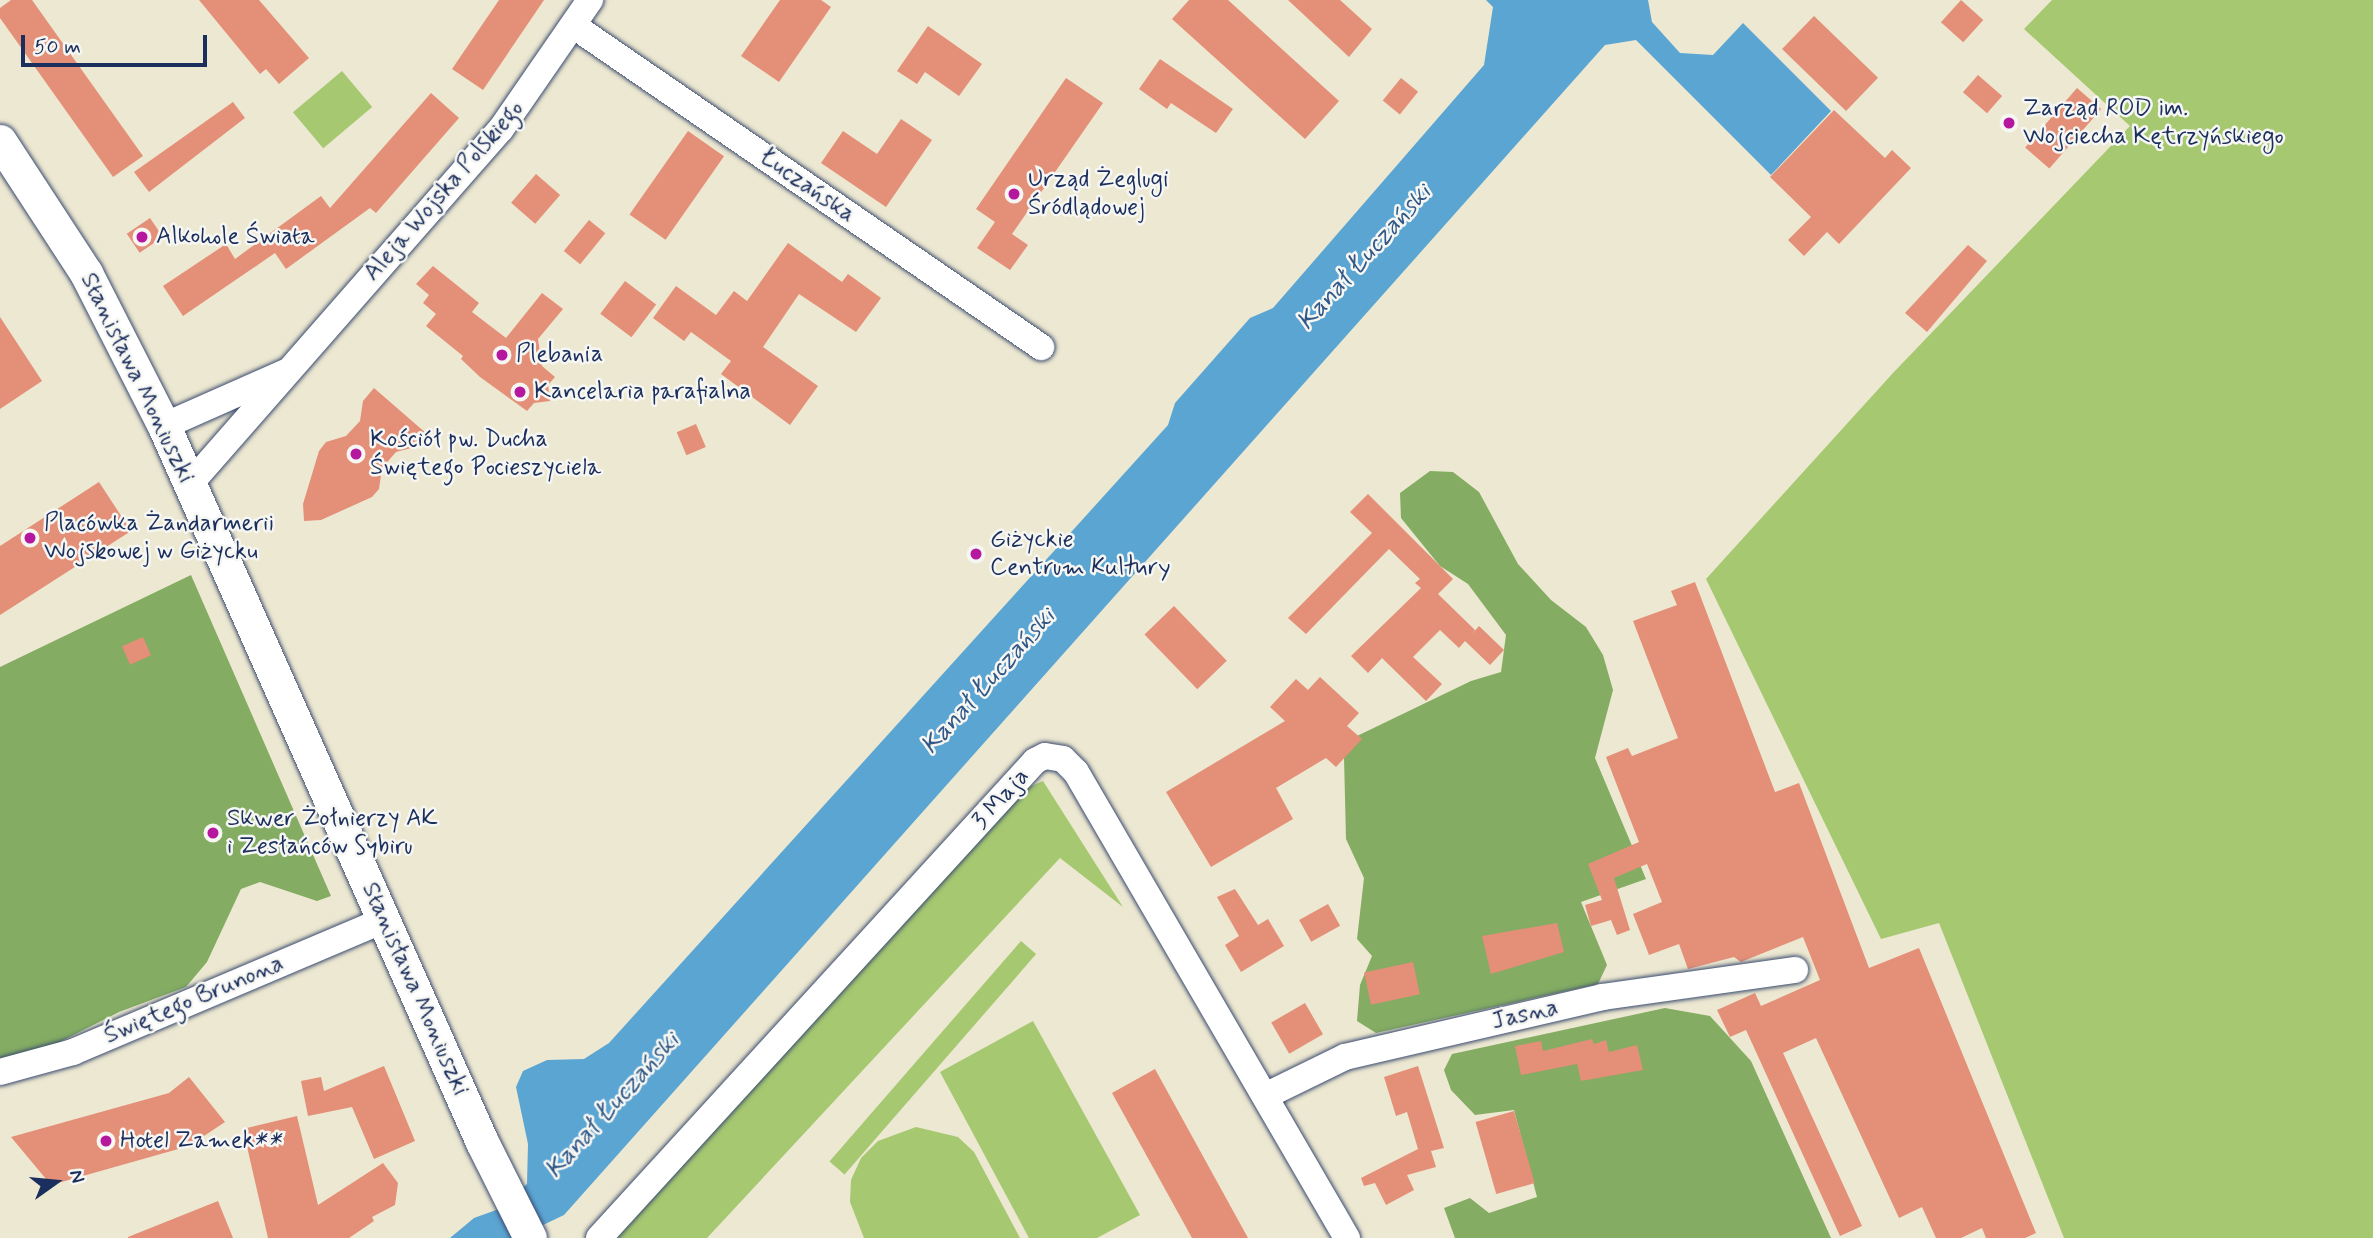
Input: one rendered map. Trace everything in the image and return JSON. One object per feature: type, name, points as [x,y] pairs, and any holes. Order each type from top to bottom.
[{"type":"street","name":"Aleja Wojska Polskiego","points":[[190,484],[255,415],[286,372],[501,129],[590,0]]},
{"type":"street","name":"Łuczańska","points":[[574,26],[1041,347]]},
{"type":"street","name":"Stanisława Moniuszki","points":[[0,141],[86,273],[164,426],[494,1167],[530,1238]]},
{"type":"street","name":"Aleja Wojska Polskiego","points":[[164,426],[286,372]]},
{"type":"street","name":"3 Maja","points":[[599,1238],[1035,761],[1054,757],[1076,772],[1347,1238]]},
{"type":"street","name":"Świętego Brunona","points":[[0,1072],[50,1061],[384,920]]},
{"type":"street","name":"Jasna","points":[[1265,1096],[1345,1057],[1615,994],[1794,970]]},
{"type":"green space","points":[[2052,0],[2373,0],[2373,1238],[2064,1238],[1939,923],[1881,939],[1706,579],[1893,373],[2130,126],[2024,29]]},
{"type":"green space","points":[[342,71],[372,107],[323,148],[293,112]]},
{"type":"green space","points":[[1430,471],[1453,472],[1479,492],[1518,564],[1551,600],[1586,627],[1603,655],[1613,690],[1595,758],[1646,879],[1581,902],[1607,965],[1598,984],[1376,1033],[1357,1021],[1360,985],[1372,956],[1357,939],[1364,878],[1346,839],[1344,757],[1357,736],[1471,681],[1501,672],[1506,635],[1468,584],[1440,566],[1401,518],[1400,493]]},
{"type":"green space","points":[[191,575],[331,896],[317,901],[260,882],[241,889],[207,962],[186,987],[119,1012],[38,1053],[0,1060],[0,667]]},
{"type":"green space","points":[[1043,781],[1123,907],[1060,858],[707,1238],[614,1238],[1022,790]]},
{"type":"green space","points":[[1021,941],[1036,954],[845,1174],[829,1161]]},
{"type":"green space","points":[[1665,1008],[1710,1016],[1751,1061],[1831,1238],[1455,1238],[1444,1208],[1470,1198],[1489,1213],[1537,1197],[1514,1110],[1475,1115],[1451,1090],[1444,1070],[1452,1054]]},
{"type":"green space","points":[[1033,1021],[1140,1215],[1097,1238],[1029,1238],[940,1072]]},
{"type":"green space","points":[[916,1127],[958,1137],[974,1152],[1020,1238],[864,1238],[850,1202],[851,1180],[861,1158],[878,1141]]},
{"type":"water","name":"Kanał Łuczański","points":[[1486,0],[1648,0],[1652,22],[1680,53],[1713,55],[1743,23],[1831,111],[1771,175],[1636,40],[1605,45],[564,1215],[541,1226],[528,1238],[450,1238],[474,1218],[499,1209],[527,1184],[528,1144],[516,1087],[523,1071],[547,1060],[584,1059],[609,1043],[1168,425],[1175,403],[1250,318],[1273,308],[1484,65],[1493,7]]},
{"type":"building","points":[[11,0],[32,0],[143,156],[113,177],[0,18],[0,8]]},
{"type":"building","points":[[199,0],[259,0],[309,58],[279,84],[266,69],[260,74]]},
{"type":"building","points":[[499,0],[544,0],[483,90],[452,69]]},
{"type":"building","points":[[780,0],[821,0],[831,7],[779,82],[741,56]]},
{"type":"building","points":[[1189,0],[1228,0],[1339,101],[1305,139],[1172,19]]},
{"type":"building","points":[[1288,0],[1340,0],[1372,29],[1349,57]]},
{"type":"building","points":[[1961,0],[1983,20],[1963,42],[1941,22]]},
{"type":"building","points":[[1814,16],[1878,78],[1846,111],[1782,49]]},
{"type":"building","points":[[928,26],[982,64],[959,96],[925,72],[917,84],[897,71]]},
{"type":"building","points":[[1160,59],[1233,109],[1216,133],[1171,103],[1167,109],[1139,89]]},
{"type":"building","points":[[1978,75],[2002,96],[1987,113],[1963,92]]},
{"type":"building","points":[[1066,78],[1103,103],[1012,234],[1028,245],[1010,270],[977,248],[995,222],[976,209]]},
{"type":"building","points":[[1401,78],[1418,92],[1400,114],[1383,101]]},
{"type":"building","points":[[2077,88],[2101,109],[2049,169],[2025,148]]},
{"type":"building","points":[[431,93],[459,118],[376,213],[370,208],[286,269],[275,253],[183,316],[163,286],[226,244],[235,259],[321,196],[330,208]]},
{"type":"building","points":[[233,102],[245,118],[149,192],[134,172]]},
{"type":"building","points":[[1834,110],[1885,158],[1892,150],[1911,168],[1839,244],[1827,232],[1804,256],[1788,240],[1811,217],[1770,177]]},
{"type":"building","points":[[901,119],[932,140],[886,207],[821,163],[843,131],[877,154]]},
{"type":"building","points":[[688,131],[724,156],[666,240],[629,215]]},
{"type":"building","points":[[536,174],[560,195],[535,224],[511,203]]},
{"type":"building","points":[[150,218],[163,237],[140,253],[127,234]]},
{"type":"building","points":[[589,220],[605,233],[580,264],[564,251]]},
{"type":"building","points":[[788,243],[842,282],[848,274],[881,298],[856,332],[799,294],[763,347],[818,386],[790,425],[721,374],[731,361],[691,332],[684,341],[653,318],[676,286],[716,315],[734,291],[747,301]]},
{"type":"building","points":[[1968,245],[1987,261],[1927,332],[1905,313]]},
{"type":"building","name":"Plebania","points":[[433,266],[479,303],[472,312],[506,338],[542,293],[563,309],[538,339],[542,366],[555,377],[548,385],[550,401],[534,403],[527,411],[480,377],[461,359],[463,356],[426,326],[436,314],[423,303],[429,295],[416,284]]},
{"type":"building","points":[[625,281],[656,304],[631,337],[600,314]]},
{"type":"building","points":[[0,317],[42,381],[0,409]]},
{"type":"building","name":"Kościół pw. Ducha Świętego Pocieszyciela","points":[[374,388],[427,434],[415,447],[396,452],[382,468],[379,489],[372,497],[321,520],[304,521],[303,504],[319,451],[326,442],[346,436],[360,421],[363,401]]},
{"type":"building","points":[[696,424],[706,447],[686,455],[677,432]]},
{"type":"building","points":[[99,482],[131,531],[0,615],[0,546]]},
{"type":"building","points":[[1368,494],[1453,579],[1438,594],[1475,630],[1472,634],[1479,626],[1504,650],[1490,665],[1465,641],[1459,648],[1440,630],[1413,657],[1442,684],[1426,701],[1382,658],[1368,673],[1351,656],[1421,588],[1415,583],[1420,579],[1389,549],[1306,634],[1288,618],[1372,533],[1350,512]]},
{"type":"building","points":[[1695,582],[1775,792],[1799,783],[1869,968],[1919,948],[2036,1233],[2025,1238],[1986,1238],[1982,1228],[1961,1238],[1936,1238],[1922,1207],[1899,1218],[1816,1038],[1783,1053],[1862,1226],[1840,1236],[1746,1030],[1730,1037],[1717,1010],[1755,993],[1761,1006],[1820,980],[1803,937],[1741,962],[1734,957],[1688,969],[1679,944],[1649,955],[1633,914],[1662,902],[1647,864],[1614,878],[1630,930],[1617,935],[1611,920],[1591,926],[1585,905],[1602,900],[1588,864],[1639,842],[1606,757],[1628,748],[1632,756],[1678,738],[1633,621],[1677,605],[1671,591]]},
{"type":"building","points":[[1174,606],[1227,661],[1197,689],[1145,634]]},
{"type":"building","points":[[143,637],[151,655],[130,665],[122,646]]},
{"type":"building","points":[[1320,677],[1359,713],[1347,726],[1362,739],[1336,767],[1326,758],[1276,788],[1293,819],[1211,867],[1166,792],[1285,721],[1270,707],[1296,679],[1308,690]]},
{"type":"building","points":[[1235,889],[1258,925],[1268,919],[1284,946],[1241,972],[1225,945],[1239,936],[1217,897]]},
{"type":"building","points":[[1328,904],[1340,926],[1311,942],[1299,920]]},
{"type":"building","points":[[1557,923],[1564,952],[1491,974],[1482,936]]},
{"type":"building","points":[[1413,962],[1420,994],[1371,1005],[1364,972]]},
{"type":"building","points":[[1305,1003],[1323,1034],[1289,1054],[1271,1022]]},
{"type":"building","points":[[1592,1039],[1594,1044],[1606,1040],[1609,1052],[1637,1045],[1643,1070],[1581,1081],[1577,1064],[1521,1075],[1515,1046],[1541,1041],[1543,1051]]},
{"type":"building","points":[[384,1066],[415,1141],[374,1159],[352,1107],[308,1116],[301,1081],[321,1077],[324,1091]]},
{"type":"building","points":[[1418,1066],[1444,1148],[1431,1151],[1436,1167],[1407,1175],[1414,1190],[1386,1205],[1375,1183],[1364,1186],[1361,1178],[1418,1149],[1407,1112],[1396,1116],[1384,1077]]},
{"type":"building","points":[[1155,1069],[1248,1238],[1192,1238],[1112,1093]]},
{"type":"building","name":"Hotel Zamek**","points":[[189,1077],[225,1122],[189,1146],[51,1185],[11,1137],[169,1093]]},
{"type":"building","points":[[1514,1111],[1535,1183],[1496,1194],[1476,1122]]},
{"type":"building","points":[[297,1116],[318,1205],[383,1163],[398,1183],[395,1205],[372,1217],[374,1221],[349,1238],[268,1238],[243,1129]]},
{"type":"building","points":[[218,1201],[233,1238],[128,1238],[128,1237]]},
{"type":"place","name":"Zarząd ROD im. Wojciecha Kętrzyńskiego","points":[[2009,123]]},
{"type":"place","name":"Urząd Żeglugi Śródlądowej","points":[[1014,194]]},
{"type":"place","name":"Alkohole Świata","points":[[142,237]]},
{"type":"place","name":"Plebania","points":[[502,355]]},
{"type":"place","name":"Kancelaria parafialna","points":[[520,392]]},
{"type":"place","name":"Kościół pw. Ducha Świętego Pocieszyciela","points":[[356,454]]},
{"type":"place","name":"Placówka Żandarmerii Wojskowej w Giżycku","points":[[30,538]]},
{"type":"place","name":"Giżyckie Centrum Kultury","points":[[976,554]]},
{"type":"place","name":"Skwer Żołnierzy AK i Zesłańców Sybiru","points":[[213,833]]},
{"type":"place","name":"Hotel Zamek**","points":[[106,1141]]}]
